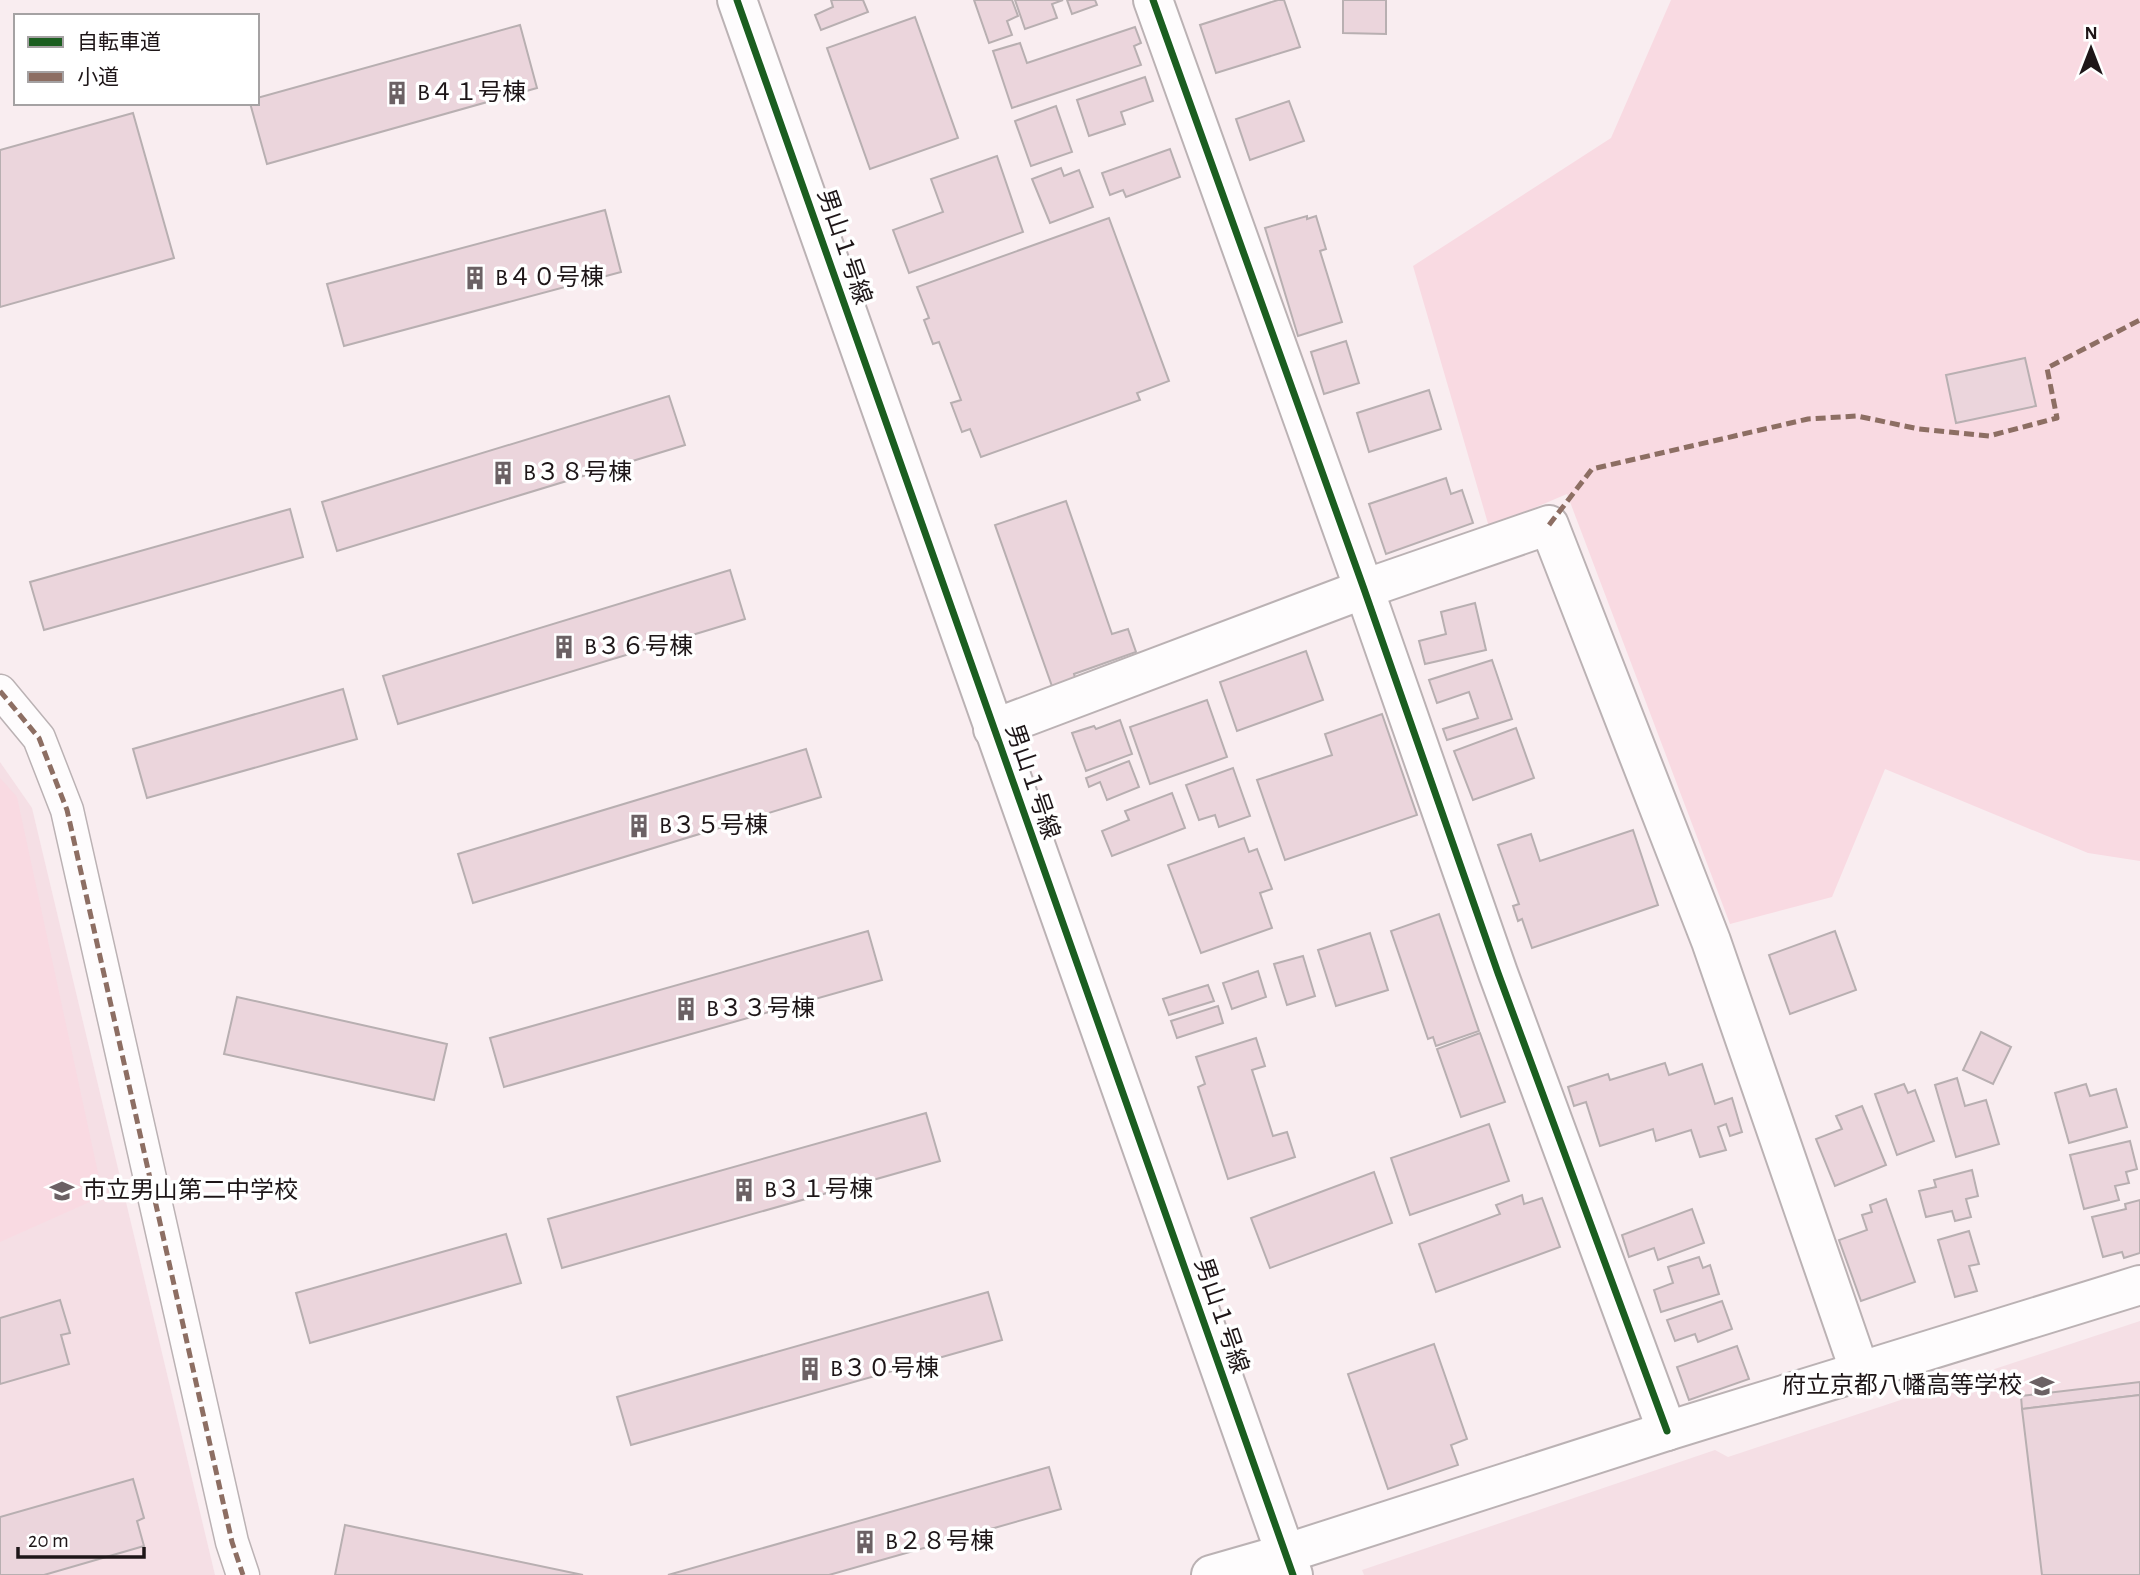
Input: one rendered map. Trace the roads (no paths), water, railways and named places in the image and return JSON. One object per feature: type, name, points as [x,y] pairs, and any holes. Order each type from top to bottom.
[{"type":"street","name":"男山１号線","points":[[737,0],[1288,1565]]},
{"type":"street","points":[[1153,0],[1498,973],[1667,1431]]},
{"type":"street","points":[[993,729],[1363,589],[1549,526],[1711,941],[1860,1372]]},
{"type":"street","points":[[0,691],[38,737],[67,810],[232,1542],[243,1575]]},
{"type":"street","points":[[1211,1575],[1288,1565],[1667,1431],[2140,1284]]},
{"type":"place","name":"B４１号棟","points":[[397,93]]},
{"type":"place","name":"B４０号棟","points":[[475,278]]},
{"type":"place","name":"B３８号棟","points":[[503,473]]},
{"type":"place","name":"B３６号棟","points":[[564,647]]},
{"type":"place","name":"B３５号棟","points":[[639,826]]},
{"type":"place","name":"B３３号棟","points":[[686,1009]]},
{"type":"place","name":"B３１号棟","points":[[744,1190]]},
{"type":"place","name":"市立男山第二中学校","points":[[62,1191]]},
{"type":"place","name":"B３０号棟","points":[[810,1369]]},
{"type":"place","name":"府立京都八幡高等学校","points":[[2042,1386]]},
{"type":"place","name":"B２８号棟","points":[[865,1542]]}]
